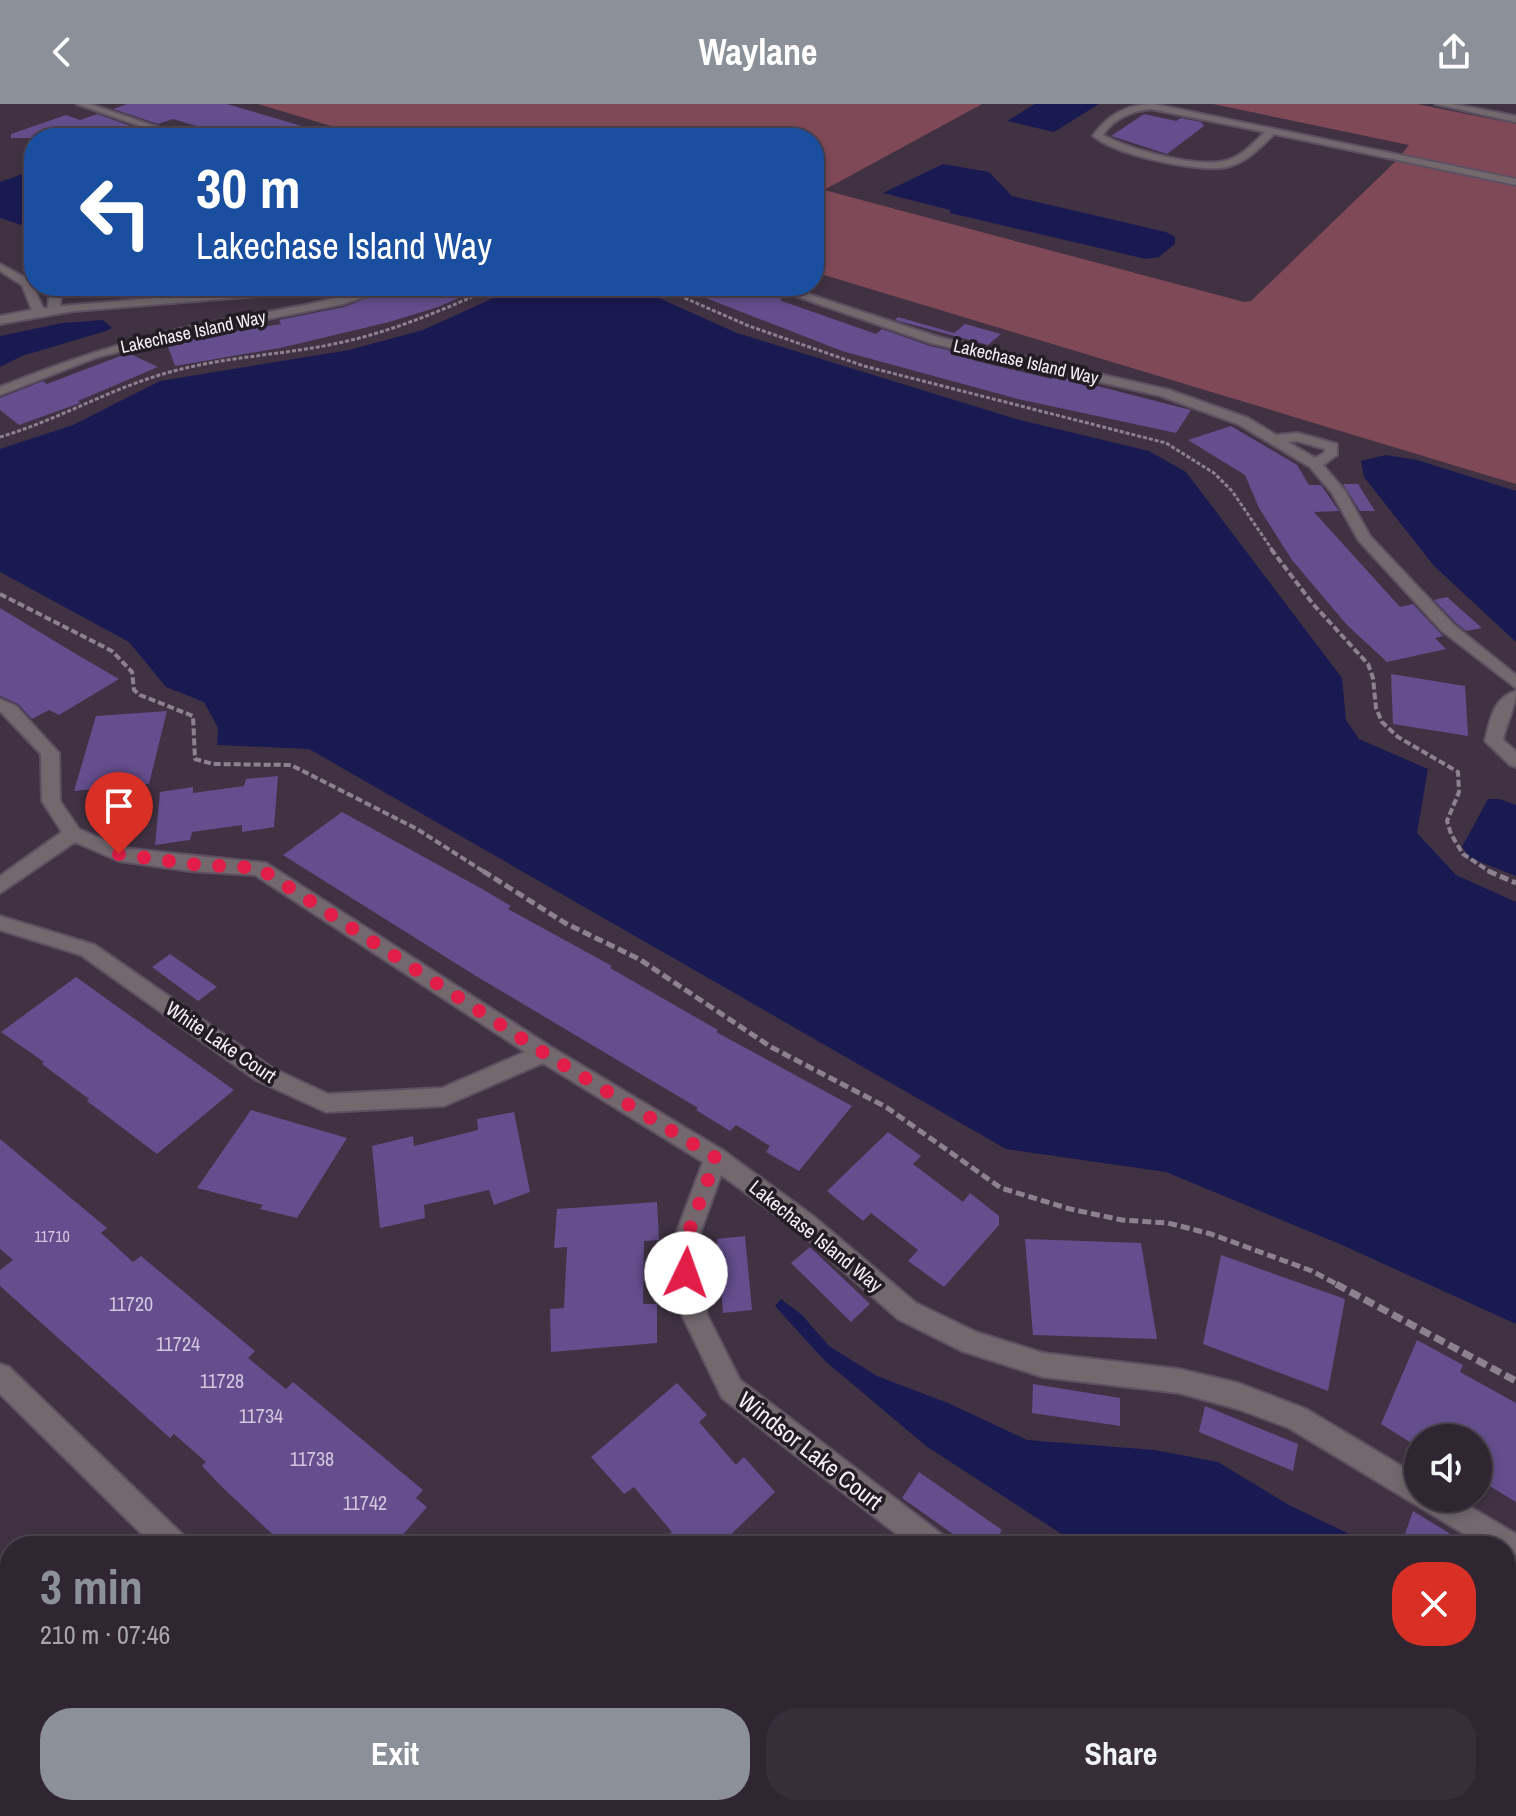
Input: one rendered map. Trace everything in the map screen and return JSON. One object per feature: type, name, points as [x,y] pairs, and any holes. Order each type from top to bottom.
[{"type":"street","points":[[81,104],[154,128]]},
{"type":"street","points":[[1439,104],[1516,119]]},
{"type":"street","points":[[1483,104],[1516,110]]},
{"type":"street","points":[[1272,131],[1234,161],[1214,165],[1129,148],[1098,136],[1105,125],[1140,106],[1272,131],[1516,182]]},
{"type":"street","points":[[1,261],[24,264]]},
{"type":"street","points":[[1,261],[24,279]]},
{"type":"street","points":[[35,296],[38,310]]},
{"type":"street","points":[[54,308],[55,296]]},
{"type":"street","points":[[0,320],[54,308],[243,296]]},
{"type":"street","name":"Lakechase Island Way","points":[[0,391],[94,354],[182,332],[359,296]]},
{"type":"street","name":"Lakechase Island Way","points":[[803,296],[935,340],[1165,393],[1243,421],[1277,439],[1315,464],[1338,491],[1364,538],[1448,628],[1516,683]]},
{"type":"street","name":"Lakechase Island Way","points":[[1277,439],[1298,437],[1332,447],[1330,455],[1315,464]]},
{"type":"street","points":[[1516,696],[1508,700],[1500,712],[1494,741],[1516,761]]},
{"type":"street","points":[[0,704],[10,710],[50,753],[51,801],[73,834],[0,886]]},
{"type":"street","name":"Lakechase Island Way","points":[[73,834],[119,854],[190,864],[259,868],[544,1053],[716,1158],[805,1223],[907,1311],[971,1343],[1043,1365],[1179,1381],[1238,1396],[1297,1418],[1404,1483]]},
{"type":"street","name":"White Lake Court","points":[[0,923],[88,950],[264,1074],[326,1103],[444,1097],[544,1053]]},
{"type":"street","name":"Windsor Lake Court","points":[[716,1158],[682,1250],[695,1317],[731,1389],[921,1536]]},
{"type":"street","points":[[0,1376],[164,1536]]},
{"type":"street","points":[[1453,1512],[1493,1536]]},
{"type":"path","points":[[0,437],[38,425],[166,372],[365,337],[423,319],[475,296]]},
{"type":"path","points":[[680,296],[749,326],[864,366],[1155,440],[1214,473],[1232,491],[1326,620],[1368,664],[1375,680],[1376,708],[1380,720],[1388,729],[1458,772],[1459,792],[1447,821],[1459,852],[1480,867],[1516,883]]},
{"type":"path","points":[[0,594],[112,651],[124,660],[132,672],[134,690],[140,695],[193,716],[195,759],[213,764],[276,762],[291,765],[417,829],[565,923],[639,959],[771,1047],[886,1107],[1001,1188],[1020,1197],[1083,1212],[1122,1220],[1168,1223],[1312,1271],[1516,1381]]},
{"type":"shaded area","points":[[258,104],[982,104],[824,190],[824,128],[338,128]]},
{"type":"shaded area","points":[[1035,104],[1099,104],[1054,132],[1007,121]]},
{"type":"shaded area","points":[[1213,104],[1417,104],[1516,124],[1516,180],[1401,155],[1409,145]]},
{"type":"shaded area","points":[[1398,159],[1516,184],[1516,484],[824,275],[824,190],[1244,302],[1251,301]]},
{"type":"shaded area","points":[[943,164],[989,172],[1012,196],[1166,232],[1175,237],[1175,244],[1159,257],[1146,259],[950,213],[950,210],[883,193]]},
{"type":"shaded area","points":[[24,174],[24,226],[0,218],[0,182]]},
{"type":"shaded area","points":[[498,296],[654,296],[737,333],[1020,420],[1149,451],[1186,472],[1342,678],[1346,720],[1359,739],[1428,769],[1417,833],[1456,875],[1516,902],[1516,1324],[1342,1245],[1166,1172],[1006,1149],[309,749],[217,745],[218,728],[204,702],[166,687],[129,642],[0,572],[0,449],[73,425],[160,381],[349,350],[423,330]]},
{"type":"shaded area","points":[[103,320],[112,328],[22,356],[0,367],[0,336],[62,323]]},
{"type":"shaded area","points":[[1386,455],[1417,460],[1516,491],[1516,642],[1434,566],[1364,477],[1361,461]]},
{"type":"shaded area","points":[[1488,799],[1516,805],[1516,876],[1470,858],[1462,847]]},
{"type":"shaded area","points":[[781,1299],[802,1315],[829,1346],[877,1376],[948,1403],[1027,1440],[1155,1450],[1218,1462],[1289,1505],[1353,1536],[1065,1536],[926,1446],[824,1360],[775,1306]]},
{"type":"building","points":[[127,104],[227,104],[308,128],[203,128],[173,119],[158,124],[113,109]]},
{"type":"building","points":[[97,114],[136,128],[28,128],[66,115],[80,120]]},
{"type":"building","points":[[1144,114],[1176,121],[1181,118],[1201,122],[1204,126],[1167,154],[1111,136]]},
{"type":"building","points":[[24,130],[24,138],[11,138],[11,134]]},
{"type":"building","points":[[373,296],[464,296],[389,322],[280,348],[175,366],[167,344],[228,330],[281,324],[279,320],[344,307]]},
{"type":"building","points":[[701,296],[787,296],[779,300],[876,334],[882,329],[930,346],[975,356],[972,360],[1052,379],[1054,375],[1191,410],[1176,433],[1018,399],[842,351]]},
{"type":"building","points":[[898,317],[954,333],[965,324],[1001,334],[988,345],[895,320]]},
{"type":"building","points":[[128,353],[158,367],[78,401],[80,403],[19,425],[0,410],[0,398]]},
{"type":"building","points":[[1231,426],[1297,465],[1309,485],[1321,485],[1339,511],[1314,512],[1400,607],[1413,604],[1443,636],[1435,638],[1446,649],[1387,662],[1347,625],[1292,560],[1259,508],[1245,475],[1188,440]]},
{"type":"building","points":[[1343,484],[1358,484],[1375,511],[1360,511]]},
{"type":"building","points":[[1447,597],[1482,628],[1466,631],[1456,623],[1434,600]]},
{"type":"building","points":[[0,608],[119,679],[59,715],[49,710],[32,719],[18,704],[0,696]]},
{"type":"building","points":[[1391,674],[1465,686],[1468,736],[1393,724]]},
{"type":"building","points":[[167,711],[149,784],[74,791],[96,716]]},
{"type":"building","points":[[278,776],[274,827],[242,832],[242,825],[192,832],[190,840],[155,845],[160,792],[193,787],[193,793],[244,786],[246,779]]},
{"type":"building","points":[[342,812],[484,890],[511,906],[508,909],[612,966],[610,968],[718,1030],[716,1032],[852,1106],[799,1171],[766,1152],[770,1146],[736,1125],[730,1131],[696,1110],[698,1108],[476,976],[283,855]]},
{"type":"building","points":[[170,954],[217,987],[198,1001],[152,967]]},
{"type":"building","points":[[76,977],[234,1090],[157,1154],[87,1101],[89,1099],[42,1064],[44,1062],[1,1032]]},
{"type":"building","points":[[251,1110],[347,1138],[297,1218],[260,1209],[263,1205],[197,1188]]},
{"type":"building","points":[[514,1112],[530,1192],[494,1205],[489,1190],[424,1205],[425,1218],[380,1228],[372,1146],[413,1136],[414,1146],[478,1130],[477,1119]]},
{"type":"building","points":[[888,1132],[921,1156],[913,1164],[963,1202],[970,1193],[999,1216],[999,1225],[944,1287],[908,1261],[918,1250],[871,1213],[863,1221],[827,1191]]},
{"type":"building","points":[[0,1139],[107,1228],[101,1233],[133,1262],[141,1256],[255,1351],[248,1358],[286,1389],[293,1382],[423,1490],[416,1498],[427,1507],[402,1536],[274,1536],[202,1466],[206,1462],[174,1434],[170,1438],[0,1286],[0,1270],[13,1260],[0,1249]]},
{"type":"building","points":[[657,1202],[659,1240],[644,1241],[643,1304],[657,1304],[657,1343],[551,1352],[550,1309],[564,1308],[567,1247],[554,1248],[557,1209]]},
{"type":"building","points":[[745,1236],[752,1310],[723,1313],[717,1239]]},
{"type":"building","points":[[1025,1239],[1141,1243],[1157,1339],[1033,1335]]},
{"type":"building","points":[[810,1247],[870,1304],[851,1322],[791,1263]]},
{"type":"building","points":[[1221,1255],[1345,1299],[1328,1391],[1203,1344]]},
{"type":"building","points":[[1417,1340],[1463,1365],[1460,1372],[1516,1403],[1516,1502],[1492,1487],[1492,1424],[1404,1424],[1404,1438],[1381,1424]]},
{"type":"building","points":[[677,1383],[707,1415],[699,1422],[736,1465],[744,1457],[775,1492],[729,1536],[667,1536],[672,1532],[634,1487],[624,1494],[591,1457]]},
{"type":"building","points":[[1033,1384],[1120,1398],[1120,1426],[1032,1413]]},
{"type":"building","points":[[1205,1406],[1298,1444],[1293,1471],[1199,1432]]},
{"type":"building","points":[[919,1472],[1002,1530],[999,1536],[956,1536],[902,1498]]},
{"type":"building","points":[[1415,1512],[1454,1536],[1404,1536]]},
{"type":"route","points":[[119,854],[190,864],[259,868],[544,1053],[716,1158],[682,1250],[686,1273]]}]
